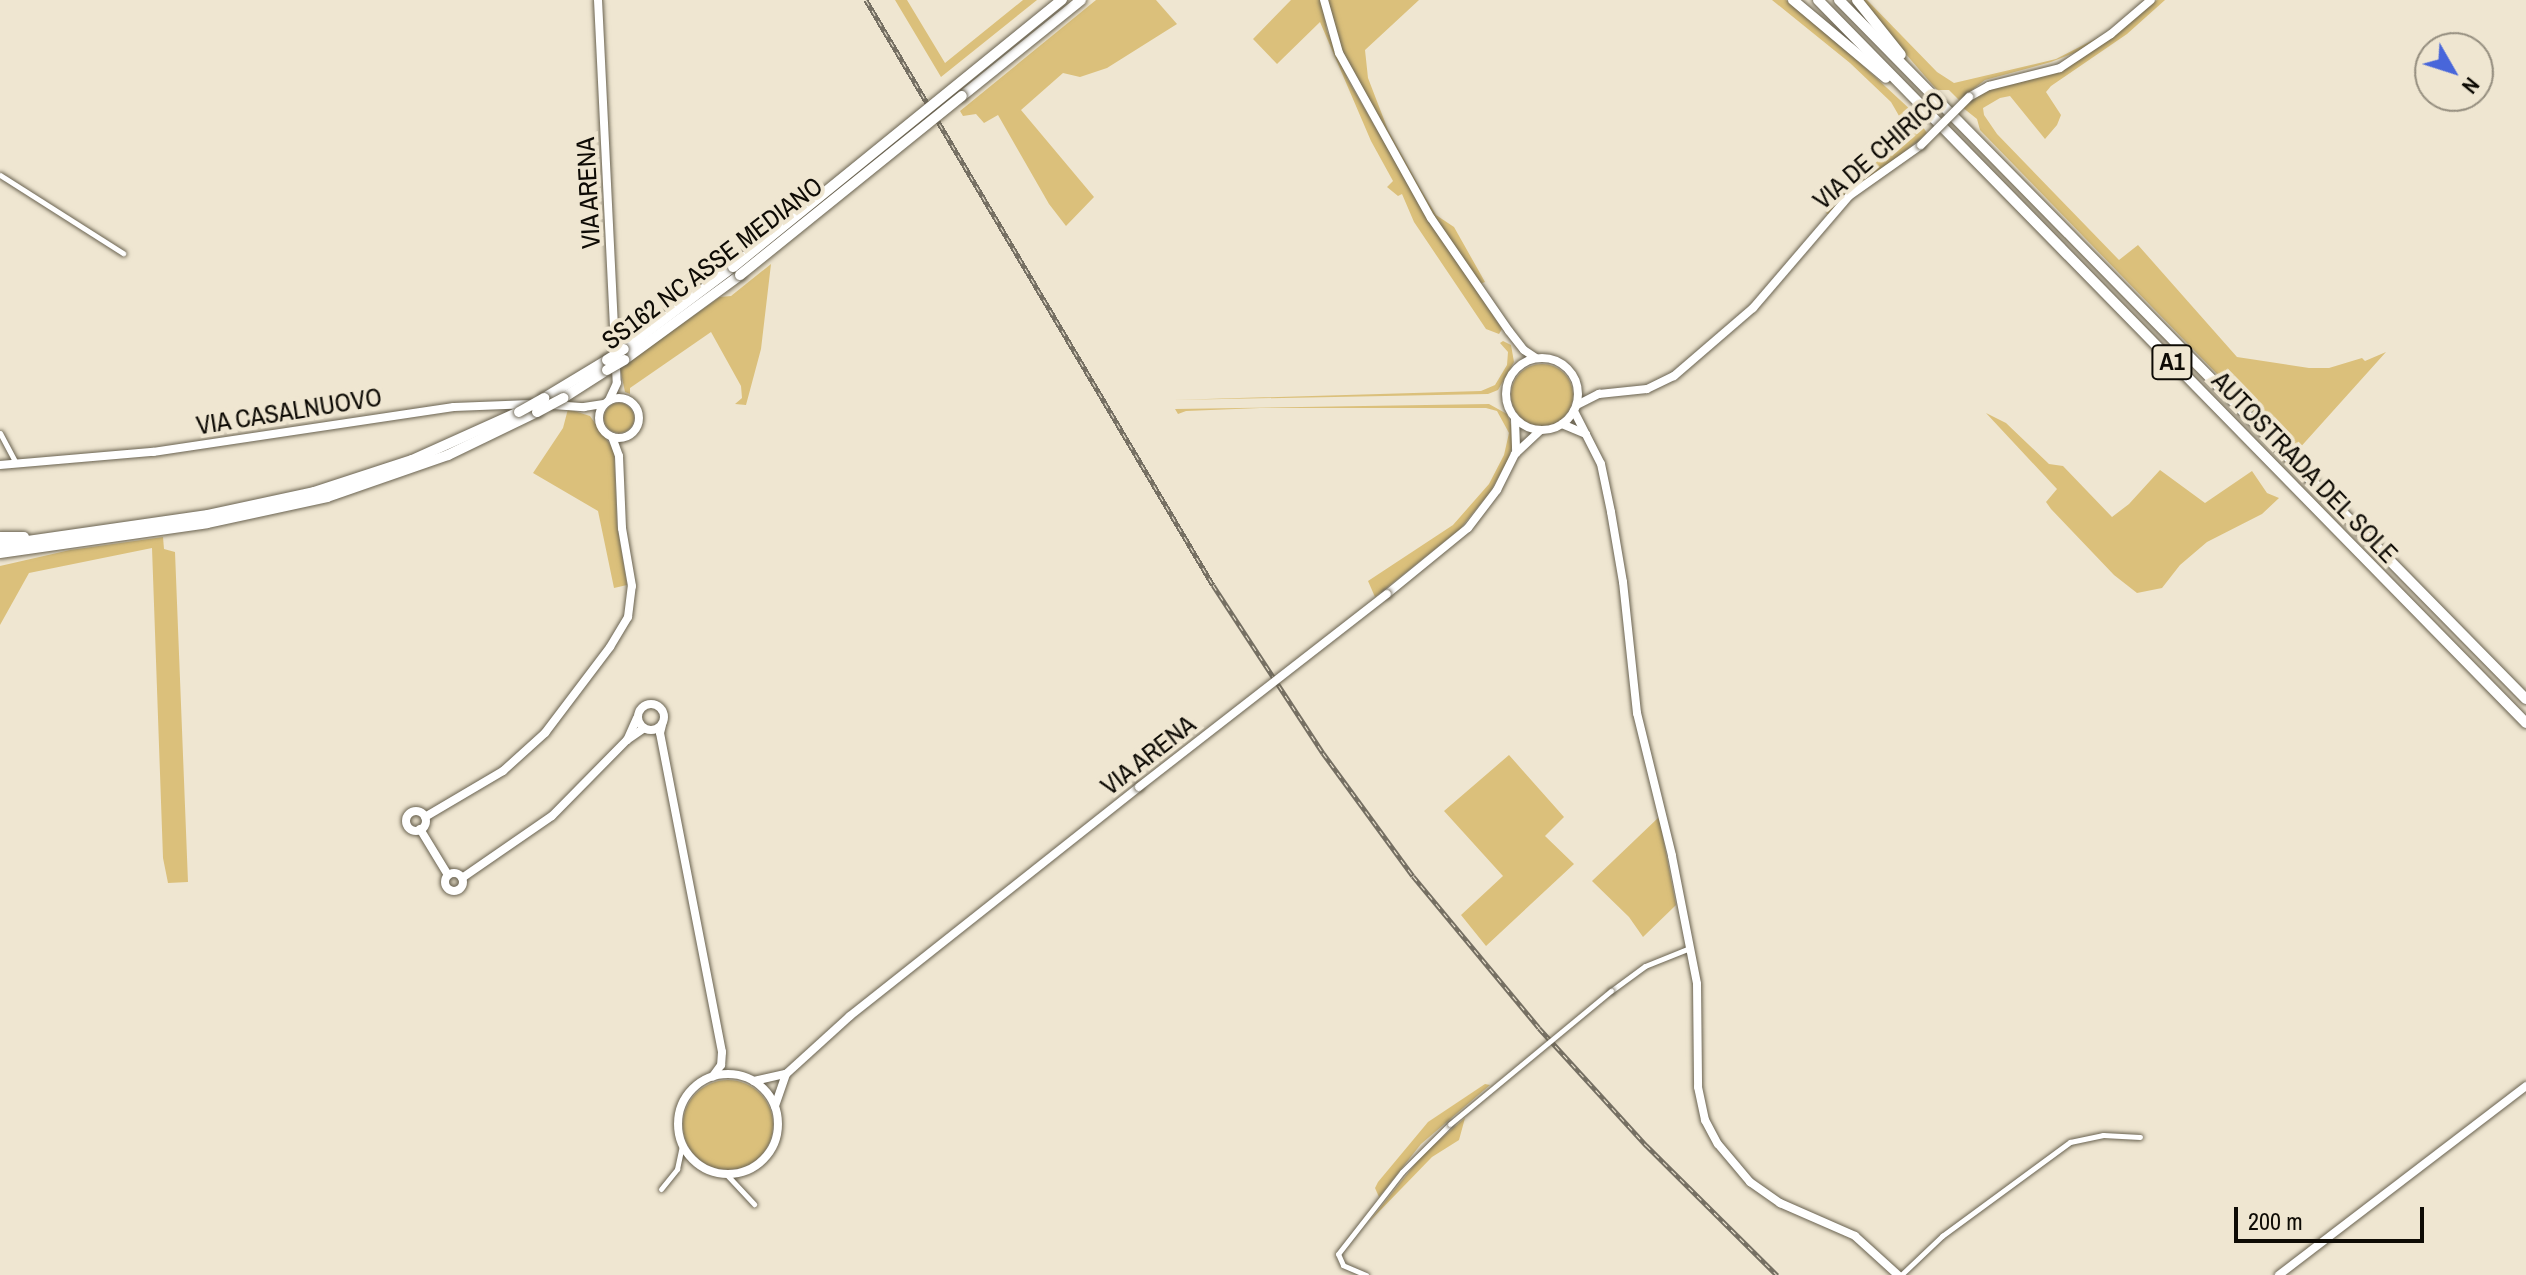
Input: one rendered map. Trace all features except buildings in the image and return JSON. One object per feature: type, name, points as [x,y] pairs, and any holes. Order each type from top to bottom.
[{"type":"highway","points":[[1011,41],[1055,0]]},
{"type":"highway","name":"SS162 NC ASSE MEDIANO","points":[[736,271],[1062,0]]},
{"type":"highway","name":"SS162 NC ASSE MEDIANO","points":[[0,545],[55,542],[207,523],[337,494],[448,455],[537,412],[563,398],[736,271],[1081,0]]},
{"type":"highway","points":[[1793,0],[1935,119]]},
{"type":"highway","name":"AUTOSTRADA DEL SOLE","points":[[1818,0],[2526,723]]},
{"type":"highway","name":"AUTOSTRADA DEL SOLE","points":[[1839,0],[2526,699]]},
{"type":"highway","points":[[1857,0],[1937,100]]},
{"type":"highway","name":"SS162 NC ASSE MEDIANO","points":[[0,553],[314,492],[426,455],[519,412],[607,365]]},
{"type":"highway","points":[[0,537],[55,542]]},
{"type":"highway","points":[[0,561],[55,542]]},
{"type":"street","name":"VIA ARENA","points":[[598,0],[617,383],[607,402]]},
{"type":"street","points":[[1324,0],[1339,53],[1364,100],[1431,218],[1509,331],[1524,350],[1536,358],[1562,364],[1577,385],[1599,394]]},
{"type":"street","name":"VIA DE CHIRICO","points":[[1575,408],[1599,394],[1647,389],[1674,376],[1760,302],[1849,196],[1921,145],[1969,97],[1989,86],[2060,68],[2111,34],[2151,0]]},
{"type":"street","points":[[0,175],[123,253]]},
{"type":"street","points":[[1509,331],[1518,352],[1515,370],[1506,390],[1507,405],[1514,418],[1529,428],[1541,430],[1562,424],[1575,408]]},
{"type":"street","points":[[1515,370],[1536,358]]},
{"type":"street","points":[[617,383],[636,407],[639,419],[637,428],[626,437],[619,456]]},
{"type":"street","points":[[1577,385],[1575,408],[1601,464],[1611,512],[1623,582],[1637,713],[1690,948],[1700,1015],[1698,1087],[1705,1120],[1718,1144],[1750,1182],[1765,1194],[1855,1236],[1900,1275],[1942,1236],[2070,1142],[2103,1135],[2140,1137]]},
{"type":"street","points":[[599,421],[607,402],[628,399]]},
{"type":"street","name":"VIA CASALNUOVO","points":[[0,465],[153,452],[454,407],[584,407],[607,402]]},
{"type":"street","points":[[584,407],[599,421],[603,431],[612,437],[626,437]]},
{"type":"street","name":"VIA ARENA","points":[[1514,418],[1515,454]]},
{"type":"street","points":[[1562,424],[1587,434]]},
{"type":"street","name":"VIA ARENA","points":[[754,1081],[786,1074],[888,984],[1468,528],[1497,490],[1515,454],[1541,430]]},
{"type":"street","points":[[0,433],[16,464]]},
{"type":"street","points":[[420,829],[425,817],[503,771],[556,722],[628,617],[632,586],[622,528],[619,456],[612,437]]},
{"type":"street","points":[[627,740],[641,708],[654,704],[663,713],[660,733],[722,1052],[721,1065],[713,1076]]},
{"type":"street","points":[[637,717],[645,730],[658,740],[665,758]]},
{"type":"street","points":[[462,878],[552,816],[627,740],[662,725]]},
{"type":"street","points":[[420,829],[410,828],[407,817],[418,811],[425,817]]},
{"type":"street","points":[[420,829],[448,875],[446,886],[452,891],[462,886],[462,878]]},
{"type":"street","points":[[448,875],[457,874],[462,878]]},
{"type":"street","points":[[1366,1275],[1343,1265],[1338,1254],[1402,1172],[1450,1124],[1611,991],[1645,966],[1690,948]]},
{"type":"street","points":[[722,1052],[736,1074]]},
{"type":"street","points":[[661,1189],[677,1169],[682,1146],[677,1128],[683,1100],[695,1085],[713,1076],[736,1074],[754,1081],[775,1106],[778,1132],[768,1155],[745,1172],[727,1175],[704,1169],[682,1146]]},
{"type":"street","name":"VIA ARENA","points":[[775,1106],[786,1074]]},
{"type":"street","points":[[2279,1275],[2526,1086]]},
{"type":"street","points":[[727,1175],[754,1204]]},
{"type":"shaded area","points":[[895,0],[907,0],[945,63],[1023,0],[1037,0],[941,77]]},
{"type":"shaded area","points":[[1096,0],[1156,0],[1177,24],[1107,68],[1080,77],[1063,73],[1021,110],[1094,197],[1066,226],[1049,204],[998,115],[984,123],[976,114],[963,116],[960,111]]},
{"type":"shaded area","points":[[1291,0],[1321,0],[1327,31],[1348,80],[1430,221],[1502,329],[1499,334],[1486,329],[1414,222],[1402,194],[1398,196],[1387,187],[1393,181],[1371,141],[1320,22],[1277,64],[1253,39]]},
{"type":"shaded area","points":[[1328,0],[1419,0],[1365,50],[1368,78],[1388,130],[1420,188],[1436,215],[1454,227],[1485,282],[1480,284],[1425,202],[1342,50]]},
{"type":"shaded area","points":[[1772,0],[1786,0],[1819,25],[1913,112],[1927,133],[1829,215],[1826,213],[1842,194],[1896,144],[1902,121],[1891,102],[1850,63]]},
{"type":"shaded area","points":[[1859,0],[1867,0],[1937,72],[1954,83],[2056,59],[2101,36],[2079,51],[2051,62],[1985,80],[1959,100],[1949,90],[1937,90]]},
{"type":"shaded area","points":[[2157,0],[2165,0],[2127,34],[2046,92],[2061,115],[2045,139],[2010,96],[1983,108],[1984,115],[1997,134],[2119,260],[2138,245],[2237,357],[2329,368],[2362,358],[2365,361],[2386,352],[2297,451],[2287,446],[1980,130],[1977,119],[1962,107],[1978,93],[2079,60]]},
{"type":"shaded area","points":[[771,264],[761,349],[746,405],[735,404],[742,398],[741,386],[711,332],[630,388],[630,394],[625,392],[620,368],[720,297],[731,296]]},
{"type":"shaded area","points":[[1503,341],[1511,345],[1514,362],[1498,390],[1488,394],[1173,400],[1481,391],[1495,385],[1507,365],[1508,352],[1500,343]]},
{"type":"shaded area","points":[[1542,364],[1564,373],[1573,395],[1564,417],[1542,426],[1520,417],[1511,395],[1520,373]]},
{"type":"shaded area","points":[[619,403],[630,407],[634,418],[630,429],[619,433],[608,429],[604,418],[608,407]]},
{"type":"shaded area","points":[[1489,404],[1507,414],[1515,436],[1508,460],[1490,492],[1460,529],[1375,597],[1368,581],[1453,525],[1489,484],[1504,455],[1509,433],[1497,411],[1486,408],[1260,408],[1186,411],[1178,414],[1175,409]]},
{"type":"shaded area","points":[[568,409],[590,416],[614,450],[617,525],[627,585],[614,588],[598,511],[533,473],[563,428]]},
{"type":"shaded area","points":[[1986,413],[2006,423],[2049,464],[2063,466],[2112,517],[2129,504],[2160,470],[2205,503],[2252,471],[2267,493],[2279,498],[2262,514],[2207,542],[2180,565],[2162,588],[2137,593],[2114,575],[2051,509],[2046,502],[2057,489]]},
{"type":"shaded area","points":[[163,537],[164,549],[175,552],[188,882],[168,883],[163,858],[152,548],[29,573],[0,625],[0,566],[70,550]]},
{"type":"shaded area","points":[[1509,755],[1564,817],[1545,836],[1574,864],[1486,946],[1461,915],[1503,876],[1444,811]]},
{"type":"shaded area","points":[[1659,817],[1676,905],[1643,937],[1629,917],[1592,881]]},
{"type":"shaded area","points":[[719,1080],[737,1080],[753,1087],[766,1100],[773,1116],[773,1134],[766,1150],[753,1163],[737,1170],[719,1170],[703,1163],[690,1150],[683,1134],[683,1116],[690,1100],[703,1087]]},
{"type":"shaded area","points":[[1485,1084],[1490,1085],[1421,1144],[1379,1197],[1375,1188],[1378,1182],[1428,1122]]},
{"type":"shaded area","points":[[1465,1118],[1459,1140],[1432,1157],[1368,1223],[1424,1153]]},
{"type":"railway","points":[[866,0],[1213,585],[1323,753],[1413,876],[1539,1028],[1646,1145],[1777,1275]]}]
